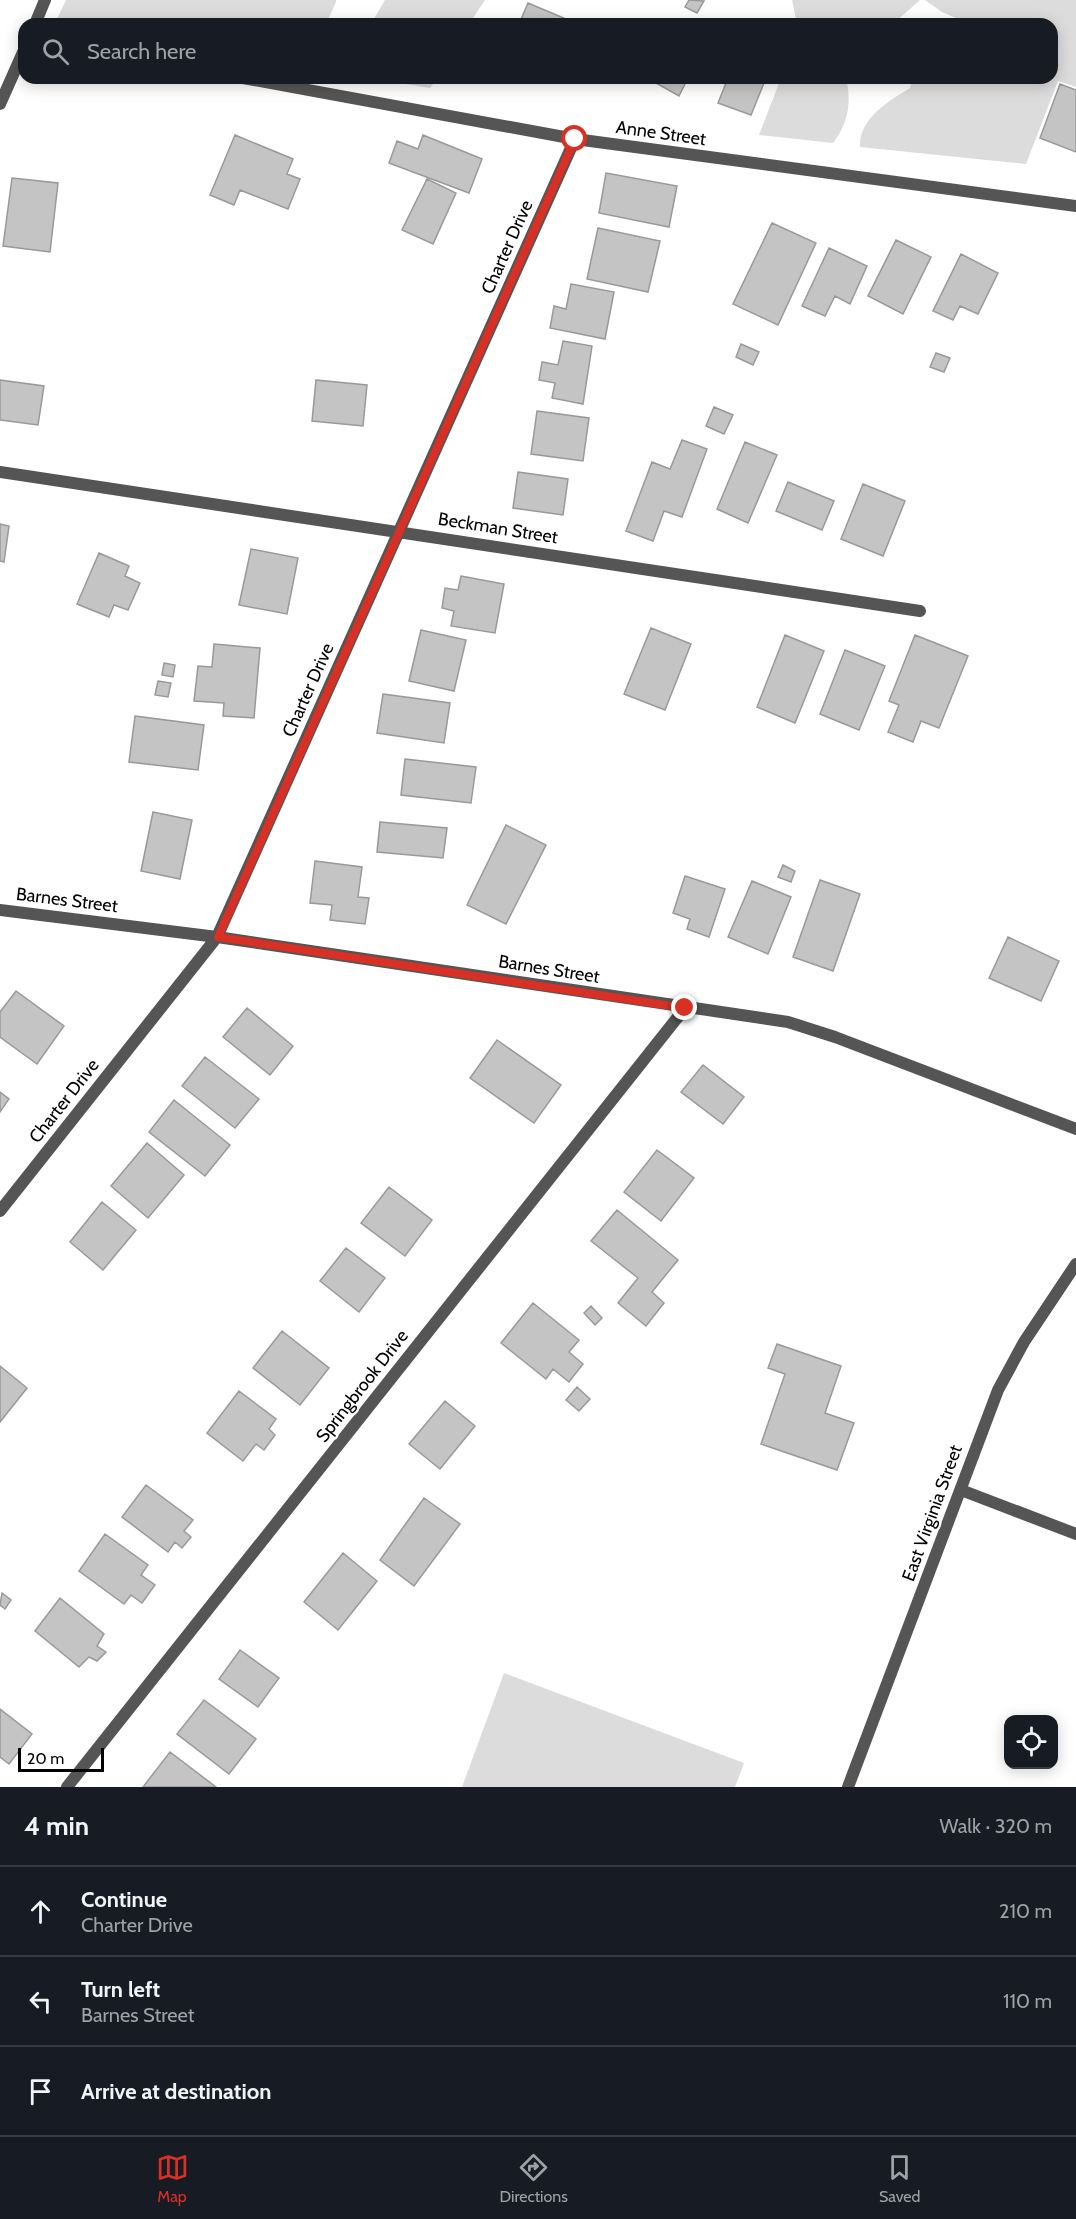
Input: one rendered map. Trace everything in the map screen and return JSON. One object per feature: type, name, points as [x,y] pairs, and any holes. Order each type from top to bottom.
[{"type":"street","points":[[38,18],[45,0]]},
{"type":"street","points":[[0,104],[18,64]]},
{"type":"street","name":"Anne Street","points":[[276,84],[575,139],[1076,206]]},
{"type":"street","name":"Charter Drive","points":[[0,1211],[218,937],[575,139]]},
{"type":"street","name":"Beckman Street","points":[[0,472],[920,611]]},
{"type":"street","name":"Barnes Street","points":[[0,910],[218,937],[788,1022],[835,1037],[1076,1129]]},
{"type":"street","name":"Springbrook Drive","points":[[67,1787],[685,1008]]},
{"type":"street","name":"East Virginia Street","points":[[848,1787],[998,1390],[1024,1342],[1076,1264]]},
{"type":"street","points":[[961,1490],[1076,1534]]},
{"type":"shaded area","points":[[66,0],[336,0],[329,18],[57,18]]},
{"type":"shaded area","points":[[385,0],[485,0],[473,18],[374,18]]},
{"type":"shaded area","points":[[792,0],[920,0],[900,18],[796,18]]},
{"type":"shaded area","points":[[925,0],[1076,0],[1076,87],[1058,81],[1058,18],[956,18],[942,12]]},
{"type":"shaded area","points":[[406,84],[433,84],[430,88]]},
{"type":"shaded area","points":[[779,84],[847,84],[849,96],[847,112],[842,128],[833,143],[759,135]]},
{"type":"shaded area","points":[[911,84],[1057,84],[1026,164],[860,147],[864,128],[870,119],[893,98],[910,88]]},
{"type":"shaded area","points":[[504,1673],[744,1763],[735,1787],[462,1787]]},
{"type":"building","points":[[689,0],[704,1],[697,13],[685,7]]},
{"type":"building","points":[[528,3],[564,18],[522,18]]},
{"type":"building","points":[[658,84],[685,84],[679,96]]},
{"type":"building","points":[[726,84],[764,84],[751,115],[718,103]]},
{"type":"building","points":[[1060,84],[1076,90],[1076,152],[1040,138]]},
{"type":"building","points":[[235,135],[293,159],[287,174],[300,179],[288,209],[240,190],[234,205],[210,195]]},
{"type":"building","points":[[423,135],[482,159],[469,193],[389,163],[397,141],[418,149]]},
{"type":"building","points":[[606,173],[677,186],[669,227],[599,213]]},
{"type":"building","points":[[12,178],[58,183],[50,252],[3,246]]},
{"type":"building","points":[[427,179],[456,193],[433,244],[402,230]]},
{"type":"building","points":[[772,223],[816,243],[778,325],[733,304]]},
{"type":"building","points":[[598,228],[660,241],[648,292],[587,279]]},
{"type":"building","points":[[896,240],[931,257],[903,314],[868,296]]},
{"type":"building","points":[[829,248],[867,266],[850,304],[835,296],[825,316],[802,306]]},
{"type":"building","points":[[961,254],[998,273],[978,314],[960,306],[953,320],[933,311]]},
{"type":"building","points":[[571,284],[614,292],[605,339],[550,328],[554,306],[566,309]]},
{"type":"building","points":[[563,341],[592,346],[583,404],[552,398],[555,383],[539,380],[542,362],[558,365]]},
{"type":"building","points":[[741,344],[759,352],[753,365],[736,357]]},
{"type":"building","points":[[936,353],[950,358],[944,372],[930,367]]},
{"type":"building","points":[[0,380],[44,386],[38,425],[0,420]]},
{"type":"building","points":[[316,380],[367,385],[363,426],[312,421]]},
{"type":"building","points":[[714,407],[733,415],[724,434],[706,426]]},
{"type":"building","points":[[537,411],[589,418],[583,461],[531,454]]},
{"type":"building","points":[[682,440],[707,449],[682,517],[664,511],[653,541],[626,531],[652,462],[670,469]]},
{"type":"building","points":[[745,442],[777,455],[748,523],[717,509]]},
{"type":"building","points":[[518,472],[568,479],[563,515],[513,508]]},
{"type":"building","points":[[788,482],[834,501],[822,530],[776,511]]},
{"type":"building","points":[[863,484],[905,501],[883,556],[841,539]]},
{"type":"building","points":[[0,524],[9,526],[4,562],[0,561]]},
{"type":"building","points":[[251,549],[298,558],[287,614],[239,605]]},
{"type":"building","points":[[99,553],[129,566],[125,576],[140,583],[128,610],[114,605],[109,617],[77,604]]},
{"type":"building","points":[[461,576],[504,584],[495,633],[451,626],[454,611],[442,608],[445,588],[458,590]]},
{"type":"building","points":[[651,628],[691,644],[665,710],[624,694]]},
{"type":"building","points":[[421,630],[466,640],[454,691],[409,681]]},
{"type":"building","points":[[785,635],[824,651],[795,723],[757,707]]},
{"type":"building","points":[[915,635],[968,656],[939,728],[921,721],[913,742],[888,732],[899,705],[889,701]]},
{"type":"building","points":[[214,644],[260,648],[254,718],[223,716],[224,703],[194,701],[198,666],[212,667]]},
{"type":"building","points":[[845,650],[885,666],[859,730],[820,714]]},
{"type":"building","points":[[164,663],[175,665],[173,677],[162,675]]},
{"type":"building","points":[[158,681],[171,683],[168,697],[155,695]]},
{"type":"building","points":[[383,694],[450,703],[444,743],[377,733]]},
{"type":"building","points":[[135,716],[204,725],[198,770],[129,762]]},
{"type":"building","points":[[405,759],[476,767],[471,803],[401,795]]},
{"type":"building","points":[[153,812],[192,820],[180,879],[141,871]]},
{"type":"building","points":[[380,822],[447,828],[443,858],[377,852]]},
{"type":"building","points":[[506,825],[546,845],[506,924],[467,905]]},
{"type":"building","points":[[315,861],[362,867],[358,897],[369,898],[365,924],[330,920],[332,905],[310,903]]},
{"type":"building","points":[[783,865],[795,871],[791,882],[778,877]]},
{"type":"building","points":[[685,876],[725,889],[709,937],[687,929],[690,919],[673,913]]},
{"type":"building","points":[[820,880],[860,894],[833,971],[793,957]]},
{"type":"building","points":[[752,881],[791,897],[768,954],[728,937]]},
{"type":"building","points":[[1008,937],[1059,961],[1041,1001],[989,978]]},
{"type":"building","points":[[16,991],[64,1026],[37,1064],[0,1037],[0,1012]]},
{"type":"building","points":[[247,1008],[293,1046],[270,1075],[223,1037]]},
{"type":"building","points":[[497,1040],[561,1085],[534,1123],[470,1078]]},
{"type":"building","points":[[205,1057],[259,1099],[235,1128],[182,1086]]},
{"type":"building","points":[[703,1065],[744,1097],[723,1124],[681,1092]]},
{"type":"building","points":[[0,1092],[9,1099],[0,1112]]},
{"type":"building","points":[[174,1100],[230,1145],[205,1176],[149,1132]]},
{"type":"building","points":[[147,1143],[184,1175],[148,1218],[111,1186]]},
{"type":"building","points":[[657,1150],[694,1178],[661,1221],[624,1192]]},
{"type":"building","points":[[389,1187],[432,1220],[405,1256],[361,1223]]},
{"type":"building","points":[[102,1202],[136,1230],[103,1270],[70,1242]]},
{"type":"building","points":[[617,1210],[678,1260],[652,1292],[664,1303],[646,1326],[618,1303],[638,1278],[591,1241]]},
{"type":"building","points":[[346,1248],[385,1278],[359,1312],[320,1281]]},
{"type":"building","points":[[533,1303],[579,1340],[569,1352],[583,1364],[569,1382],[553,1369],[546,1379],[501,1343]]},
{"type":"building","points":[[591,1306],[602,1318],[595,1325],[584,1313]]},
{"type":"building","points":[[282,1331],[329,1368],[300,1405],[253,1368]]},
{"type":"building","points":[[777,1344],[841,1366],[825,1413],[854,1423],[837,1470],[761,1444],[785,1374],[768,1368]]},
{"type":"building","points":[[0,1366],[27,1388],[0,1422]]},
{"type":"building","points":[[577,1387],[590,1399],[579,1411],[566,1400]]},
{"type":"building","points":[[239,1391],[276,1419],[269,1429],[275,1435],[264,1450],[256,1444],[243,1461],[207,1433]]},
{"type":"building","points":[[445,1401],[475,1426],[440,1469],[409,1444]]},
{"type":"building","points":[[146,1485],[193,1520],[184,1531],[191,1537],[182,1548],[175,1542],[168,1552],[122,1517]]},
{"type":"building","points":[[424,1498],[460,1524],[414,1586],[380,1560]]},
{"type":"building","points":[[105,1534],[148,1565],[141,1575],[155,1585],[142,1603],[131,1595],[124,1604],[79,1571]]},
{"type":"building","points":[[343,1553],[377,1581],[338,1630],[304,1602]]},
{"type":"building","points":[[2,1593],[11,1600],[5,1609],[0,1605]]},
{"type":"building","points":[[60,1598],[104,1634],[97,1646],[106,1652],[97,1661],[89,1657],[79,1667],[35,1631]]},
{"type":"building","points":[[240,1650],[279,1678],[258,1707],[219,1679]]},
{"type":"building","points":[[204,1700],[256,1739],[229,1774],[177,1734]]},
{"type":"building","points":[[0,1709],[32,1734],[9,1764],[0,1757]]},
{"type":"building","points":[[170,1752],[216,1787],[143,1787]]},
{"type":"route","points":[[575,139],[218,937],[685,1008]]}]
